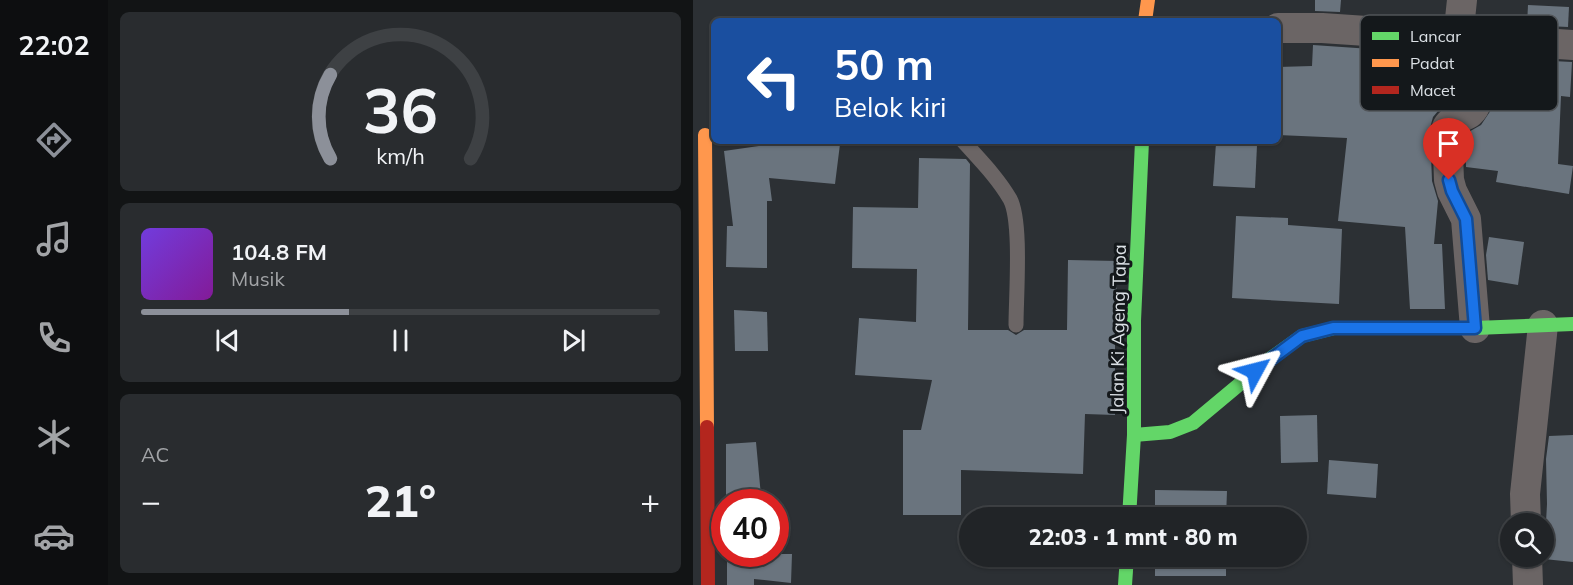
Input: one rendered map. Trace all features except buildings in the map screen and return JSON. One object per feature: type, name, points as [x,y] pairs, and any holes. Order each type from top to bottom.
[{"type":"street","points":[[1145,18],[1148,0]]},
{"type":"street","points":[[1462,0],[1464,15]]},
{"type":"street","points":[[1281,28],[1360,31]]},
{"type":"street","points":[[1558,44],[1573,45]]},
{"type":"street","points":[[1473,111],[1453,121],[1447,127],[1449,180],[1466,219],[1475,328]]},
{"type":"street","points":[[704,135],[708,585]]},
{"type":"street","name":"Jalan Ki Ageng Tapa","points":[[1130,507],[1134,435],[1134,321],[1142,144]]},
{"type":"street","points":[[1134,435],[1170,432],[1193,423],[1271,358],[1302,336],[1333,328],[1475,328],[1573,324]]},
{"type":"street","points":[[1526,513],[1525,494],[1543,325]]},
{"type":"street","points":[[1125,585],[1126,567]]},
{"type":"street","points":[[1527,567],[1528,585]]},
{"type":"lane","points":[[966,144],[993,175],[1012,202],[1017,234],[1016,325]]},
{"type":"traffic: fast","points":[[1130,507],[1134,435],[1134,321],[1142,144]]},
{"type":"traffic: fast","points":[[1134,435],[1170,432],[1193,423],[1271,358],[1302,336],[1334,328],[1475,328],[1573,324]]},
{"type":"traffic: fast","points":[[1125,585],[1126,567]]},
{"type":"traffic: slow","points":[[1145,18],[1148,0]]},
{"type":"traffic: slow","points":[[705,135],[707,427]]},
{"type":"traffic: jam","points":[[707,427],[708,585]]},
{"type":"route","points":[[1255,371],[1302,336],[1333,328],[1475,328],[1466,219],[1449,180]]}]
